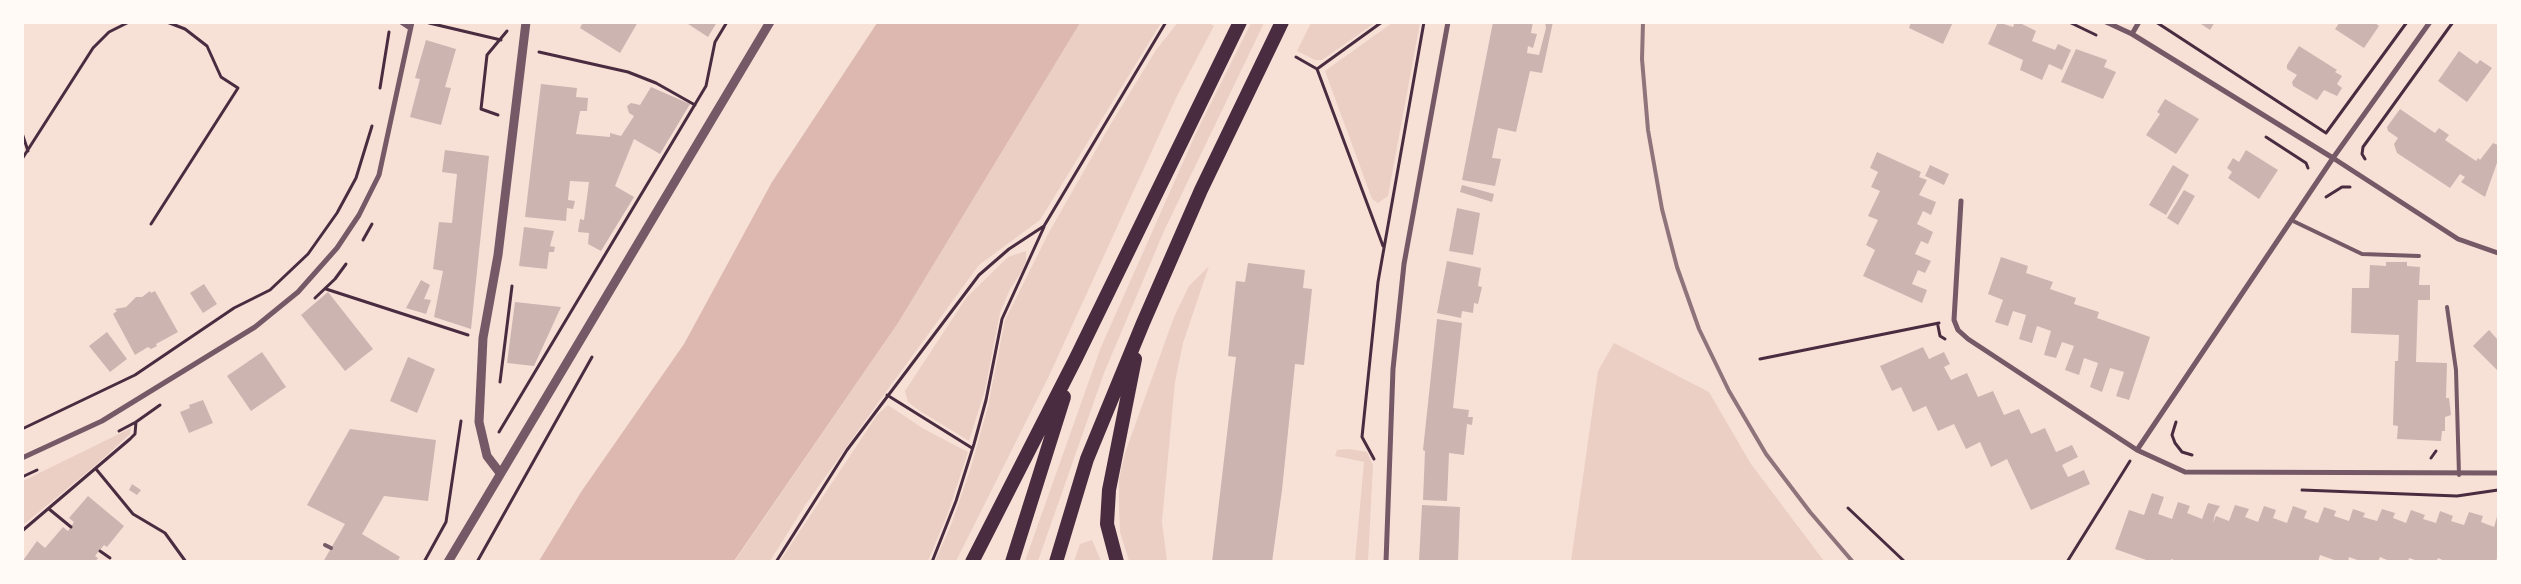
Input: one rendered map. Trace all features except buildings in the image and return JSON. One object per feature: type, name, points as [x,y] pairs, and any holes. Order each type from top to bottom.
[{"type":"highway","points":[[972,562],[1076,358],[1240,22]]},
{"type":"highway","points":[[1056,562],[1087,459],[1143,324],[1201,190],[1282,22]]},
{"type":"highway","points":[[1117,562],[1108,524],[1109,490],[1143,324]]},
{"type":"highway","points":[[1012,562],[1076,358]]},
{"type":"street","points":[[22,458],[102,421],[255,327],[298,292],[337,248],[359,215],[379,175],[411,25],[401,22]]},
{"type":"street","points":[[500,473],[487,456],[479,422],[483,338],[498,255],[526,22]]},
{"type":"street","points":[[448,562],[770,22]]},
{"type":"street","points":[[1386,562],[1393,369],[1404,264],[1448,22]]},
{"type":"street","points":[[2106,22],[2132,34],[2333,158],[2458,239],[2498,253]]},
{"type":"street","points":[[2132,34],[2138,22]]},
{"type":"street","points":[[2137,450],[2333,158],[2430,22]]},
{"type":"street","points":[[1961,201],[1954,320],[1958,330],[1968,339],[2137,450],[2185,472],[2498,474]]},
{"type":"lane","points":[[2291,220],[2362,254],[2419,256]]},
{"type":"lane","points":[[2447,307],[2456,370],[2459,475]]},
{"type":"lane","points":[[325,545],[331,548]]},
{"type":"path","points":[[22,159],[93,48],[109,32],[129,22]]},
{"type":"path","points":[[151,224],[238,88],[221,77],[207,46],[186,29],[167,22]]},
{"type":"path","points":[[496,431],[501,431],[706,86],[715,42],[727,22]]},
{"type":"path","points":[[932,562],[956,501],[986,400],[1002,319],[1044,226],[1166,22]]},
{"type":"path","points":[[1316,70],[1382,22]]},
{"type":"path","points":[[2069,22],[2102,38]]},
{"type":"path","points":[[2156,22],[2326,133],[2407,22]]},
{"type":"path","points":[[2372,164],[2362,154],[2363,147],[2452,22]]},
{"type":"path","points":[[426,32],[429,23],[501,40]]},
{"type":"path","points":[[380,90],[389,30]]},
{"type":"path","points":[[540,52],[628,72],[656,83],[695,105]]},
{"type":"path","points":[[1296,57],[1316,70],[1383,247]]},
{"type":"path","points":[[22,429],[135,375],[234,308],[270,290],[308,254],[337,213],[356,178],[372,125]]},
{"type":"path","points":[[2258,132],[2306,163],[2308,168],[2306,174]]},
{"type":"path","points":[[22,134],[28,151]]},
{"type":"path","points":[[2323,199],[2342,187],[2353,186]]},
{"type":"path","points":[[359,246],[370,230],[376,216]]},
{"type":"path","points":[[776,562],[847,450],[979,275],[1010,249],[1044,226]]},
{"type":"path","points":[[308,304],[325,289],[349,260]]},
{"type":"path","points":[[500,385],[513,276]]},
{"type":"path","points":[[325,289],[472,336]]},
{"type":"path","points":[[1938,317],[1940,336],[1948,341]]},
{"type":"path","points":[[1760,360],[1954,320]]},
{"type":"path","points":[[477,562],[596,351]]},
{"type":"path","points":[[888,395],[972,448]]},
{"type":"path","points":[[110,435],[136,422],[163,403]]},
{"type":"path","points":[[2181,414],[2175,423],[2172,435],[2175,443],[2182,452],[2197,456]]},
{"type":"path","points":[[22,531],[130,440],[135,434],[136,422]]},
{"type":"path","points":[[2067,562],[2137,450]]},
{"type":"path","points":[[2425,462],[2436,451]]},
{"type":"path","points":[[2121,456],[2136,466]]},
{"type":"path","points":[[22,477],[40,469]]},
{"type":"path","points":[[96,469],[133,514],[165,533],[186,562]]},
{"type":"path","points":[[2298,489],[2457,496],[2498,490]]},
{"type":"path","points":[[1848,508],[1905,562]]},
{"type":"path","points":[[48,509],[71,527]]},
{"type":"path","points":[[100,551],[110,558]]},
{"type":"shaded area","points":[[1178,22],[1209,23],[1214,26],[1177,96],[1049,376],[956,561],[935,561],[951,525],[971,467],[988,406],[1005,320],[1048,234],[1109,127],[1156,50]]},
{"type":"shaded area","points":[[877,23],[1080,23],[898,323],[734,561],[539,561],[581,492],[684,344],[772,182]]},
{"type":"shaded area","points":[[1080,23],[1161,23],[1040,220],[979,265],[806,504],[770,561],[734,562],[898,323]]},
{"type":"shaded area","points":[[1251,23],[1264,23],[1164,231],[1104,373],[1038,561],[1025,561],[1101,347],[1196,133]]},
{"type":"shaded area","points":[[1311,23],[1375,23],[1322,60],[1315,60],[1297,51]]},
{"type":"shaded area","points":[[1392,23],[1420,23],[1388,196],[1378,203],[1372,199],[1325,71]]},
{"type":"shaded area","points":[[1026,251],[1026,261],[1022,271],[1010,289],[1000,313],[985,390],[969,441],[908,402],[905,391],[966,298],[1008,257]]},
{"type":"shaded area","points":[[1209,266],[1183,343],[1175,382],[1162,522],[1167,561],[1129,561],[1120,532],[1119,507],[1119,479],[1125,453],[1174,317],[1189,286]]},
{"type":"shaded area","points":[[1614,343],[1709,392],[1751,464],[1824,561],[1571,561],[1598,371]]},
{"type":"shaded area","points":[[888,405],[924,429],[968,452],[948,513],[928,561],[780,561],[877,415]]},
{"type":"shaded area","points":[[131,428],[130,434],[96,465],[23,525],[23,481]]},
{"type":"shaded area","points":[[1349,449],[1367,452],[1373,465],[1368,561],[1355,561],[1364,462],[1335,456],[1337,450]]},
{"type":"shaded area","points":[[1092,540],[1101,561],[1074,561],[1080,544]]},
{"type":"railway","points":[[1643,22],[1642,59],[1648,130],[1662,209],[1677,267],[1699,329],[1729,391],[1766,454],[1810,512],[1853,562]]}]
